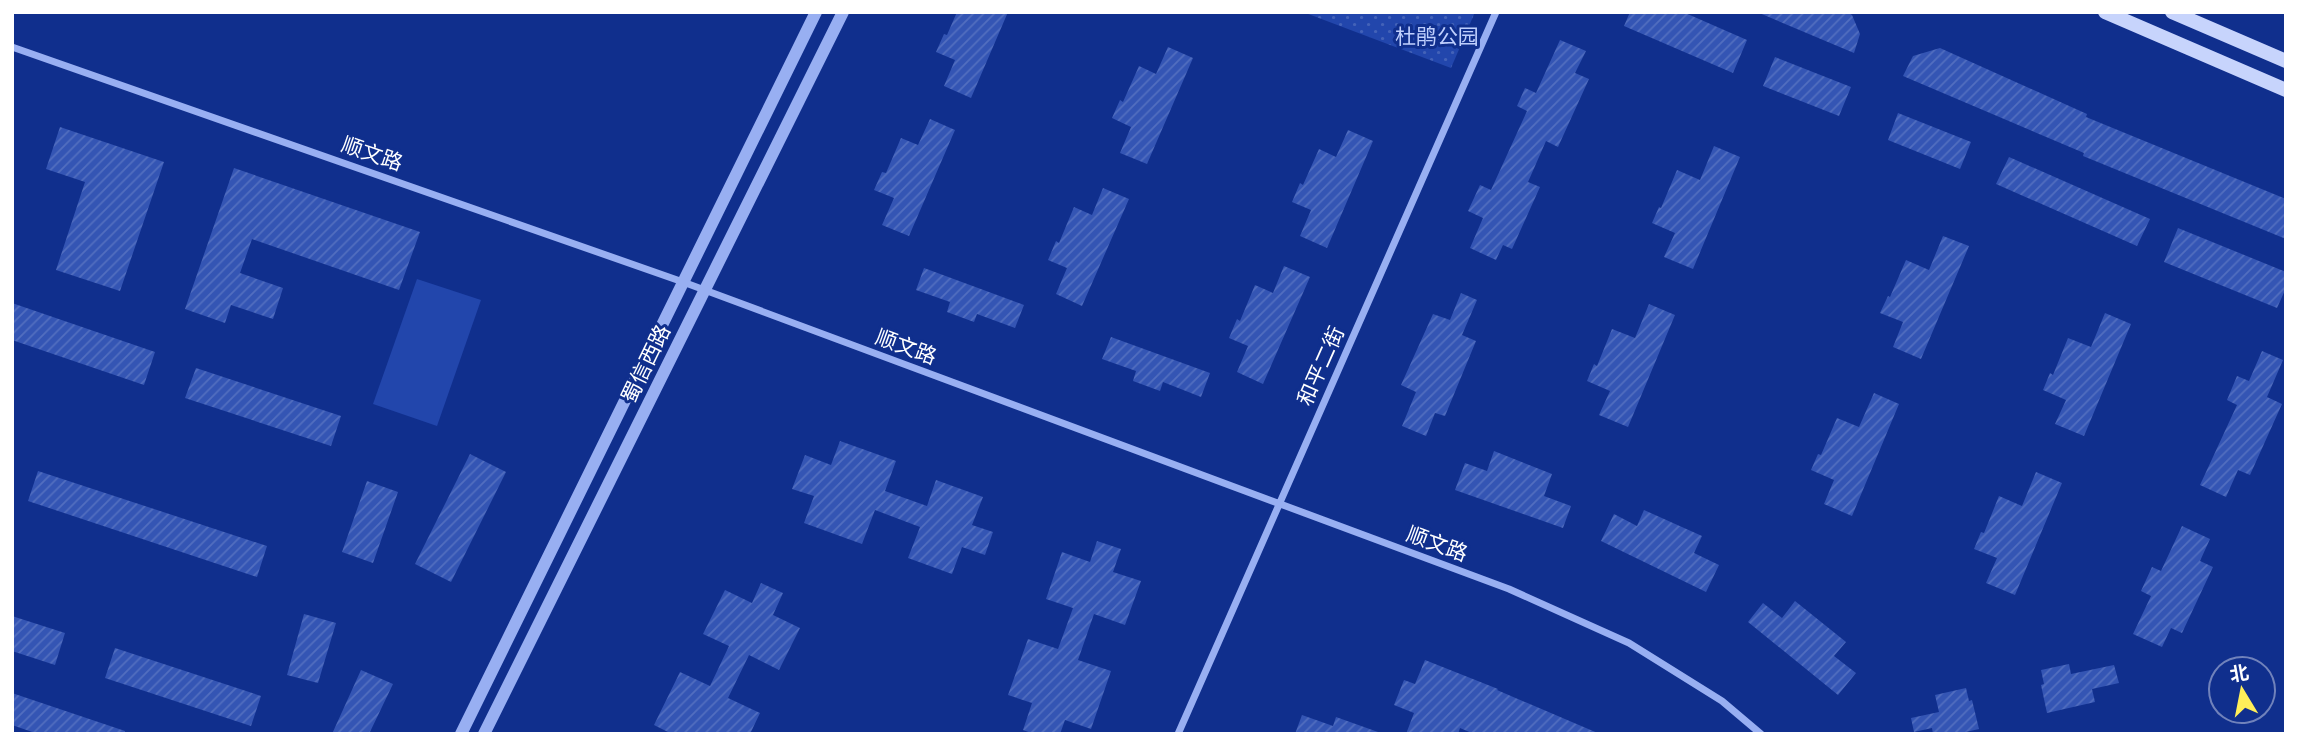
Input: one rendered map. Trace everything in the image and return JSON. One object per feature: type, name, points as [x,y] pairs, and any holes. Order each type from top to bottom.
[{"type":"main road","points":[[2105,12],[2286,90]]},
{"type":"main road","points":[[2172,12],[2286,61]]},
{"type":"street","name":"蜀信西路","points":[[461,734],[816,12]]},
{"type":"street","name":"蜀信西路","points":[[484,734],[843,12]]},
{"type":"street","name":"和平二街","points":[[1178,734],[1496,12]]},
{"type":"street","name":"顺文路","points":[[12,47],[682,282],[1509,589],[1629,643],[1722,701],[1761,734]]},
{"type":"green space","name":"杜鹃公园","points":[[1303,12],[1475,12],[1451,68]]},
{"type":"green space","points":[[417,279],[481,300],[437,426],[373,404]]},
{"type":"building","points":[[957,12],[1008,12],[971,98],[944,86],[955,60],[936,52]]},
{"type":"building","points":[[1630,12],[1683,12],[1747,40],[1733,73],[1624,26]]},
{"type":"building","points":[[1757,12],[1847,12],[1852,15],[1860,34],[1854,53]]},
{"type":"building","points":[[1560,40],[1586,51],[1575,73],[1589,79],[1558,147],[1546,141],[1528,182],[1540,187],[1512,249],[1503,245],[1496,260],[1470,248],[1483,218],[1468,211],[1480,185],[1491,190],[1527,111],[1517,106],[1525,88],[1536,93]]},
{"type":"building","points":[[1168,47],[1193,58],[1147,164],[1120,153],[1131,127],[1112,118],[1120,100],[1123,102],[1139,66],[1156,74]]},
{"type":"building","points":[[1940,48],[2087,114],[2086,117],[2286,199],[2286,239],[2083,156],[2084,153],[1903,76],[1913,56]]},
{"type":"building","points":[[1775,57],[1851,87],[1839,116],[1763,86]]},
{"type":"building","points":[[1898,113],[1971,142],[1960,169],[1888,140]]},
{"type":"building","points":[[930,119],[955,130],[909,236],[882,225],[894,198],[874,190],[882,172],[886,173],[901,138],[918,145]]},
{"type":"building","points":[[60,127],[164,162],[120,291],[56,270],[85,182],[46,169]]},
{"type":"building","points":[[1348,130],[1373,141],[1327,248],[1300,236],[1311,210],[1292,202],[1319,149],[1336,157]]},
{"type":"building","points":[[1714,146],[1740,157],[1693,269],[1664,257],[1675,233],[1652,223],[1677,170],[1700,180]]},
{"type":"building","points":[[2009,157],[2150,219],[2137,246],[1996,184]]},
{"type":"building","points":[[234,168],[420,232],[399,290],[252,239],[240,273],[283,288],[273,319],[231,305],[225,323],[185,309]]},
{"type":"building","points":[[1103,188],[1129,199],[1082,306],[1056,294],[1067,268],[1048,260],[1056,241],[1059,243],[1074,207],[1092,215]]},
{"type":"building","points":[[2178,228],[2286,272],[2286,288],[2277,308],[2164,262]]},
{"type":"building","points":[[1943,236],[1969,246],[1921,359],[1893,347],[1903,322],[1880,313],[1906,260],[1929,270]]},
{"type":"building","points":[[1284,266],[1310,277],[1263,384],[1237,372],[1248,346],[1229,338],[1237,319],[1240,321],[1255,285],[1273,293]]},
{"type":"building","points":[[924,268],[1024,305],[1015,328],[977,314],[974,322],[947,312],[950,302],[916,290]]},
{"type":"building","points":[[1461,293],[1477,300],[1462,335],[1476,341],[1445,416],[1435,413],[1426,436],[1402,426],[1416,392],[1401,385],[1433,314],[1450,320]]},
{"type":"building","points":[[12,303],[155,352],[144,385],[12,340]]},
{"type":"building","points":[[1649,304],[1675,315],[1628,427],[1599,415],[1610,391],[1587,381],[1594,364],[1597,366],[1612,329],[1635,338]]},
{"type":"building","points":[[2105,313],[2131,324],[2084,436],[2055,424],[2066,400],[2043,390],[2050,373],[2053,375],[2068,338],[2091,347]]},
{"type":"building","points":[[1111,337],[1210,373],[1201,397],[1163,382],[1160,391],[1133,381],[1136,371],[1102,359]]},
{"type":"building","points":[[2262,351],[2283,360],[2267,397],[2282,404],[2250,475],[2238,470],[2226,497],[2200,485],[2237,405],[2227,400],[2237,376],[2249,381]]},
{"type":"building","points":[[196,368],[341,416],[331,446],[185,398]]},
{"type":"building","points":[[1874,393],[1899,404],[1852,516],[1824,504],[1834,480],[1811,470],[1818,454],[1821,455],[1837,418],[1859,427]]},
{"type":"building","points":[[840,441],[896,461],[885,491],[927,506],[936,480],[983,497],[972,525],[993,532],[985,555],[962,547],[952,574],[908,558],[920,527],[875,510],[862,544],[804,523],[814,496],[792,489],[805,455],[831,465]]},
{"type":"building","points":[[1494,451],[1552,474],[1544,496],[1571,506],[1563,528],[1455,490],[1465,463],[1487,471]]},
{"type":"building","points":[[470,454],[506,472],[451,582],[415,564]]},
{"type":"building","points":[[38,471],[267,546],[257,577],[28,501]]},
{"type":"building","points":[[2036,472],[2062,483],[2015,595],[1986,583],[1997,558],[1974,549],[1981,532],[1984,533],[1999,496],[2022,506]]},
{"type":"building","points":[[367,481],[398,492],[373,563],[342,552]]},
{"type":"building","points":[[1644,510],[1702,536],[1694,553],[1719,565],[1706,592],[1601,541],[1614,514],[1637,526]]},
{"type":"building","points":[[2182,526],[2210,539],[2200,561],[2213,567],[2182,633],[2171,628],[2162,647],[2133,634],[2151,596],[2141,591],[2152,567],[2161,571]]},
{"type":"building","points":[[1097,541],[1121,549],[1113,572],[1141,581],[1125,625],[1094,614],[1078,660],[1111,671],[1091,729],[1065,720],[1060,734],[1034,734],[1023,730],[1032,703],[1008,695],[1028,639],[1058,649],[1073,608],[1046,599],[1062,552],[1090,562]]},
{"type":"building","points":[[761,583],[783,593],[773,615],[800,628],[779,670],[749,655],[728,698],[760,713],[750,734],[672,734],[654,725],[680,672],[710,686],[729,646],[703,634],[725,590],[752,603]]},
{"type":"building","points":[[1795,601],[1846,642],[1834,656],[1856,673],[1838,695],[1748,622],[1763,603],[1782,618]]},
{"type":"building","points":[[304,614],[336,623],[318,683],[287,675]]},
{"type":"building","points":[[12,616],[65,633],[55,665],[12,651]]},
{"type":"building","points":[[115,648],[261,696],[251,726],[105,678]]},
{"type":"building","points":[[1425,660],[1600,734],[1474,734],[1460,728],[1458,734],[1406,734],[1414,713],[1394,705],[1404,680],[1415,684]]},
{"type":"building","points":[[2069,664],[2071,674],[2114,665],[2119,683],[2092,689],[2095,702],[2047,713],[2041,670]]},
{"type":"building","points":[[361,670],[393,684],[369,734],[332,734]]},
{"type":"building","points":[[1966,688],[1979,729],[1957,734],[1933,734],[1932,728],[1914,732],[1911,718],[1939,712],[1935,695]]},
{"type":"building","points":[[12,693],[125,731],[125,734],[38,734],[12,725]]},
{"type":"building","points":[[1302,715],[1333,726],[1336,717],[1378,734],[1295,734]]}]
